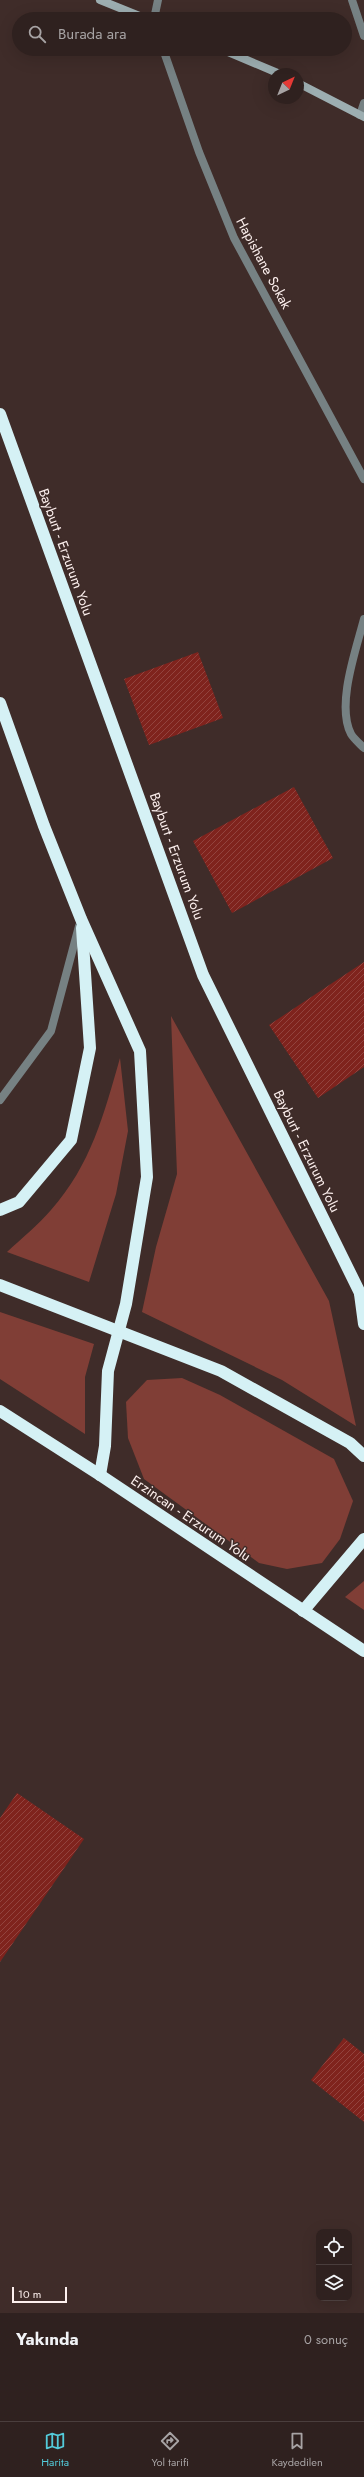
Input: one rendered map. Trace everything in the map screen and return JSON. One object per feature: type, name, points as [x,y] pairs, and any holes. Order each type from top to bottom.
[{"type":"highway","name":"Bayburt - Erzurum Yolu","points":[[0,414],[204,974],[362,1297],[364,1324]]},
{"type":"highway","points":[[0,703],[44,826],[81,919],[140,1051],[147,1177],[126,1304],[108,1371],[105,1446],[100,1475]]},
{"type":"highway","points":[[0,1210],[19,1202],[71,1140],[90,1048],[81,919]]},
{"type":"highway","points":[[0,1285],[221,1370],[350,1443],[364,1456]]},
{"type":"highway","name":"Erzincan - Erzurum Yolu","points":[[0,1411],[100,1475],[364,1651]]},
{"type":"highway","points":[[303,1611],[364,1539]]},
{"type":"main road","points":[[100,0],[130,12]]},
{"type":"main road","points":[[238,56],[268,69]]},
{"type":"main road","points":[[304,86],[362,116]]},
{"type":"street","points":[[155,12],[158,0]]},
{"type":"street","points":[[352,0],[364,36]]},
{"type":"street","name":"Hapishane Sokak","points":[[165,56],[199,152],[234,238],[364,479]]},
{"type":"street","points":[[362,116],[364,103]]},
{"type":"street","points":[[364,619],[350,677],[345,715],[352,735],[364,748]]},
{"type":"street","points":[[0,1100],[51,1031],[81,919]]},
{"type":"shaded area","points":[[171,1016],[329,1301],[356,1426],[282,1380],[142,1312],[156,1247],[177,1174]]},
{"type":"shaded area","points":[[120,1058],[128,1131],[116,1194],[89,1282],[7,1252],[51,1210],[65,1193],[76,1175],[86,1157],[102,1119]]},
{"type":"shaded area","points":[[0,1312],[94,1344],[85,1377],[85,1434],[0,1379]]},
{"type":"shaded area","points":[[182,1378],[220,1395],[334,1459],[353,1501],[340,1539],[322,1563],[287,1569],[259,1563],[144,1479],[128,1438],[126,1402],[147,1380]]},
{"type":"shaded area","points":[[364,1581],[364,1610],[345,1597]]},
{"type":"building","points":[[198,652],[223,718],[149,745],[124,679]]},
{"type":"building","points":[[294,787],[333,858],[232,913],[193,841]]},
{"type":"building","points":[[364,962],[364,1067],[318,1098],[269,1025]]},
{"type":"building","points":[[17,1793],[84,1839],[0,1962],[0,1818]]},
{"type":"building","points":[[344,2038],[364,2054],[364,2122],[311,2080]]}]
